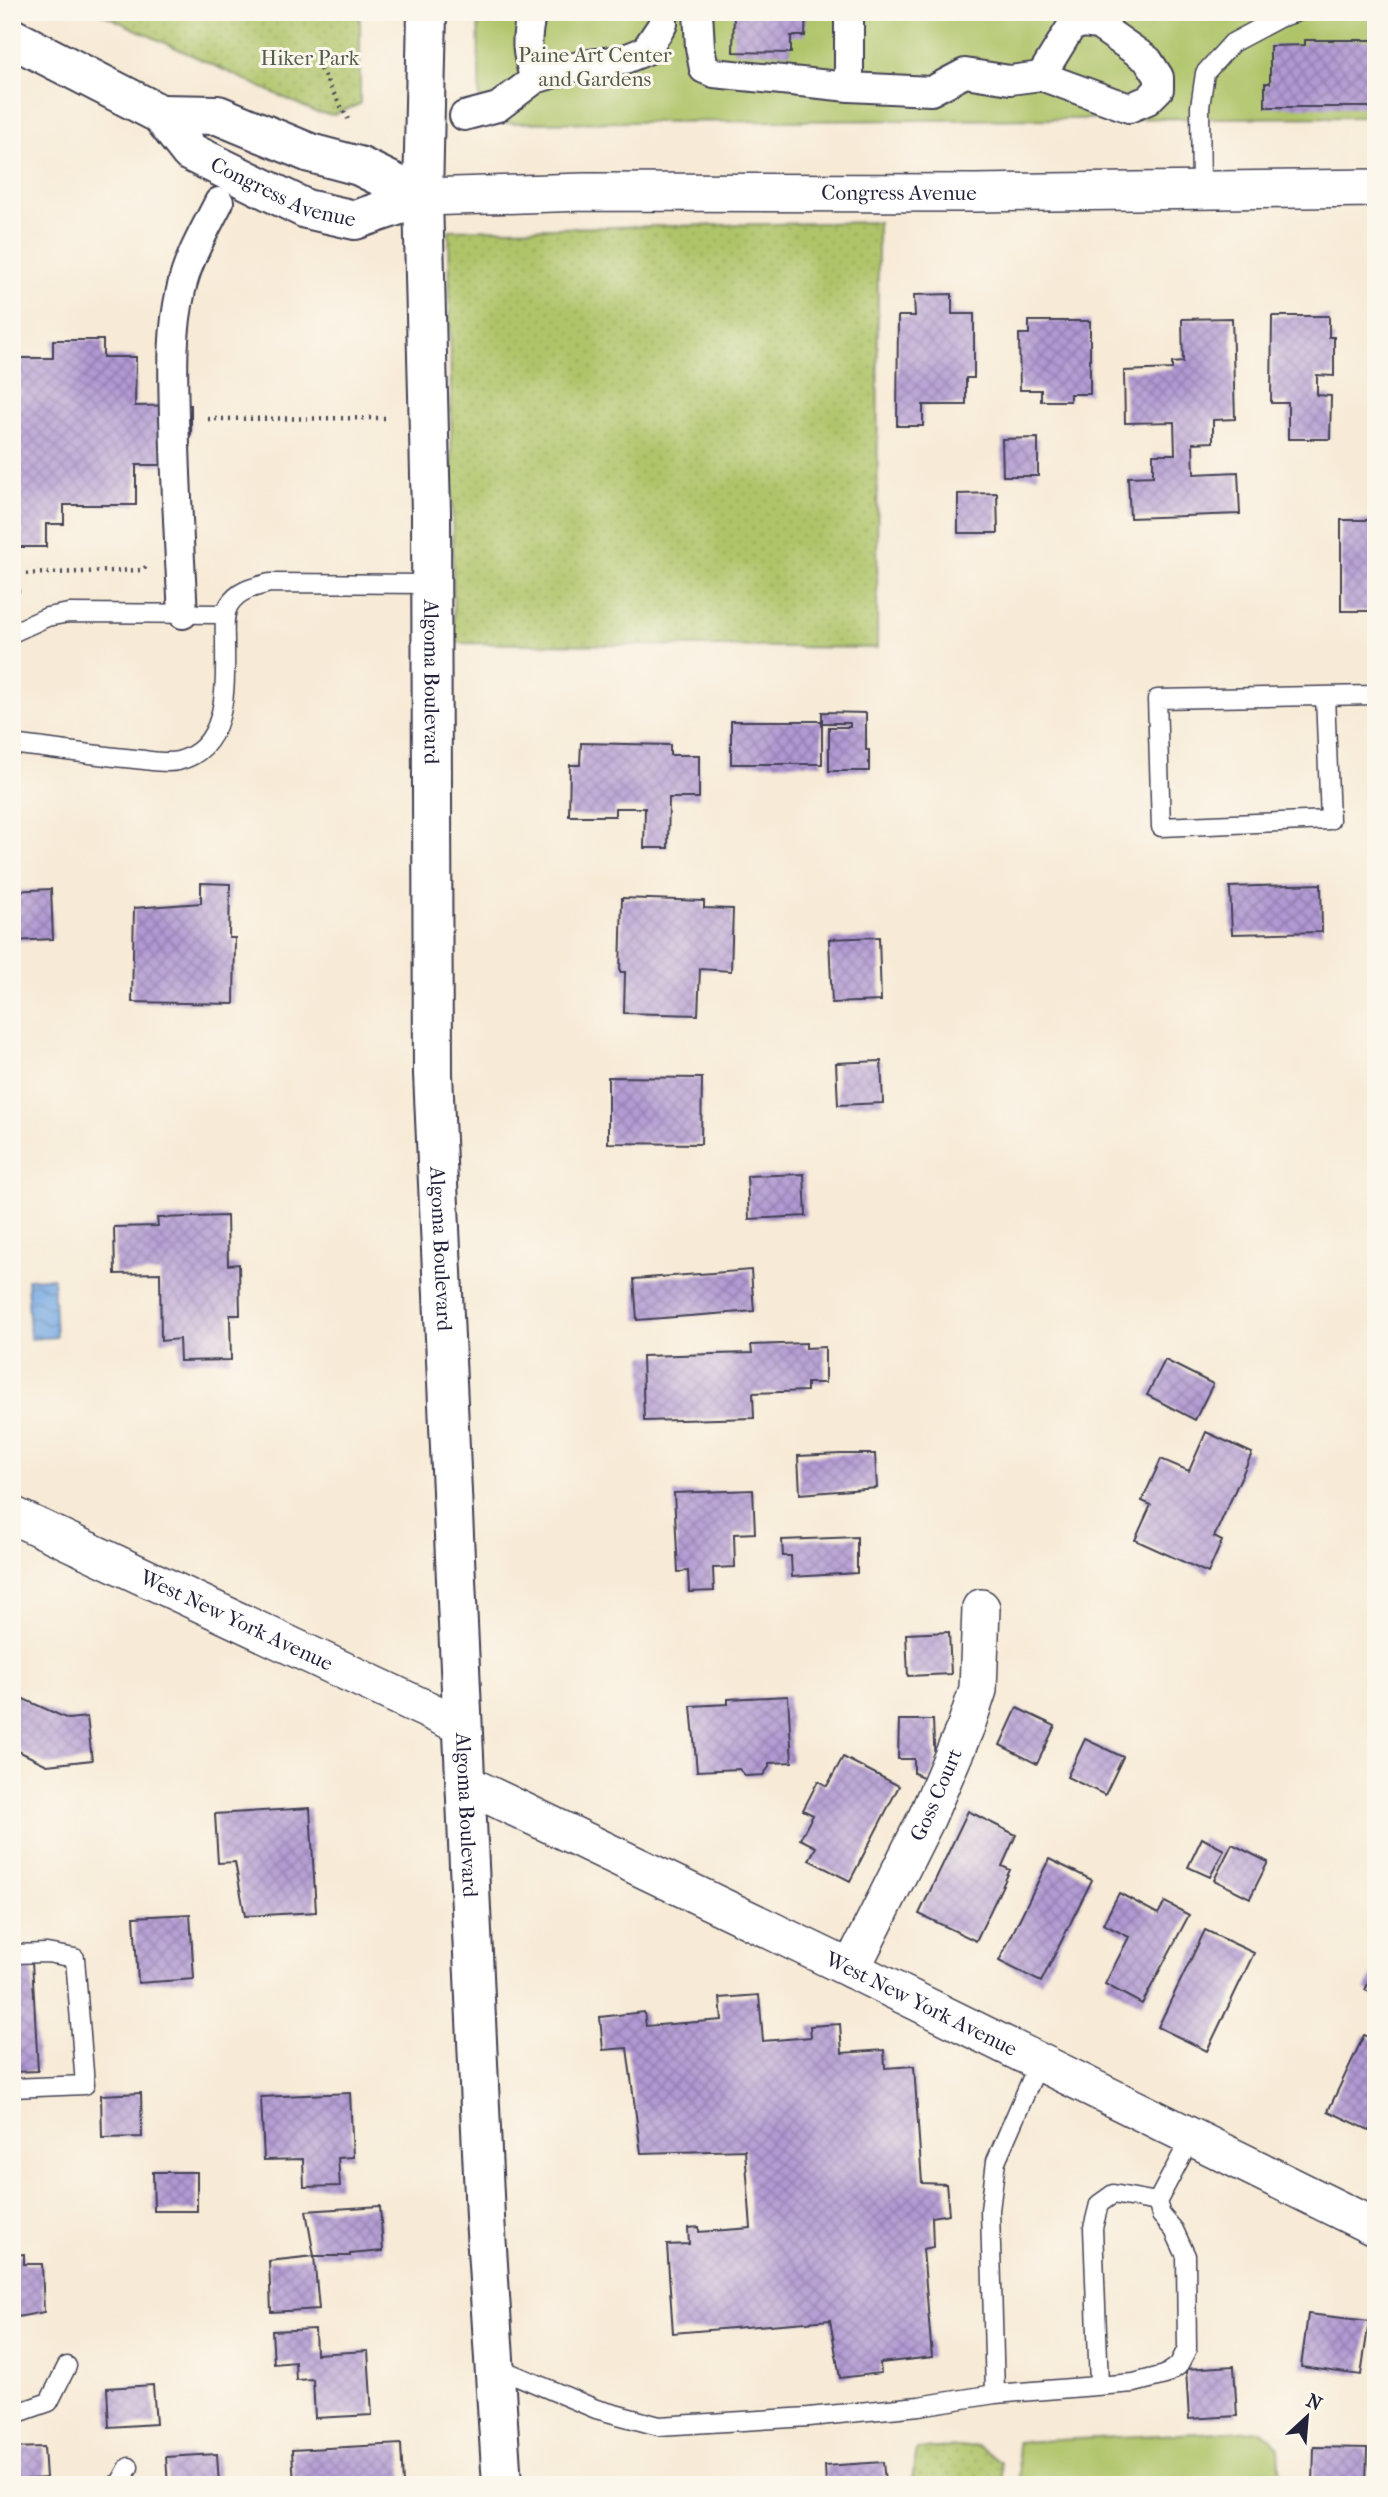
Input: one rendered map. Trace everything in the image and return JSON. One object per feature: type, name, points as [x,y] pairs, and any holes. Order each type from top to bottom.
[{"type":"main road","name":"Algoma Boulevard","points":[[427,12],[423,197],[430,584],[433,1074],[461,1726],[502,2485]]},
{"type":"main road","name":"Congress Avenue","points":[[12,38],[160,114],[190,152],[306,209],[355,220],[423,197]]},
{"type":"main road","name":"Congress Avenue","points":[[160,114],[218,116],[310,153],[359,166],[423,197]]},
{"type":"street","points":[[532,12],[527,32],[527,54],[535,79]]},
{"type":"street","points":[[464,116],[498,107],[535,79],[582,65],[625,59],[645,51],[663,24],[663,12]]},
{"type":"street","points":[[698,12],[699,47],[704,69],[714,73],[849,87],[931,91],[965,73],[1010,80],[1041,76],[1129,108],[1148,100],[1159,89],[1159,77],[1148,60],[1104,19],[1071,27],[1041,76]]},
{"type":"street","points":[[849,12],[849,87]]},
{"type":"street","name":"Congress Avenue","points":[[423,197],[585,192],[975,193],[1376,188]]},
{"type":"street","points":[[183,614],[172,364],[174,330],[181,288],[189,263],[219,202]]},
{"type":"street","name":"West New York Avenue","points":[[12,1515],[461,1726]]},
{"type":"street","name":"Goss Court","points":[[852,1969],[927,1817],[967,1726],[978,1690],[981,1608]]},
{"type":"street","name":"West New York Avenue","points":[[464,1783],[852,1969],[1376,2228]]},
{"type":"lane","points":[[1201,190],[1200,107],[1205,73],[1232,43],[1279,18],[1298,12]]},
{"type":"lane","points":[[12,744],[150,760],[176,761],[197,754],[215,730],[223,710],[225,614],[230,603],[248,589],[270,583],[430,584]]},
{"type":"lane","points":[[12,634],[47,617],[69,613],[225,614]]},
{"type":"lane","points":[[1325,696],[1330,820],[1161,827],[1157,699],[1376,695]]},
{"type":"lane","points":[[12,1954],[47,1953],[75,1958],[85,2085],[12,2088]]},
{"type":"lane","points":[[995,2393],[990,2210],[996,2161],[1038,2062]]},
{"type":"lane","points":[[494,2366],[596,2409],[659,2426],[891,2409],[995,2393],[1134,2383],[1166,2375],[1178,2366],[1187,2349],[1186,2256],[1174,2230],[1161,2215],[1157,2202],[1191,2138]]},
{"type":"lane","points":[[1100,2385],[1093,2228],[1099,2204],[1113,2194],[1157,2202]]},
{"type":"lane","points":[[12,2415],[49,2402],[66,2366]]},
{"type":"lane","points":[[115,2485],[120,2483],[129,2468]]},
{"type":"path","points":[[82,15],[89,12]]},
{"type":"path","points":[[320,69],[348,119]]},
{"type":"path","points":[[203,419],[428,418]]},
{"type":"path","points":[[19,574],[142,570],[179,538]]},
{"type":"green space","name":"Hiker Park","points":[[98,12],[360,12],[360,104],[333,115],[315,112]]},
{"type":"green space","name":"Paine Art Center and Gardens","points":[[478,12],[1376,12],[1376,117],[480,123]]},
{"type":"green space","points":[[878,222],[877,648],[454,643],[449,230]]},
{"type":"green space","points":[[1260,2430],[1279,2447],[1281,2485],[1020,2485],[1017,2442]]},
{"type":"green space","points":[[978,2446],[1001,2462],[1003,2485],[911,2485],[917,2449]]},
{"type":"water","points":[[53,1278],[56,1337],[30,1339],[27,1279]]},
{"type":"building","points":[[734,12],[806,12],[805,36],[791,36],[791,53],[733,52]]},
{"type":"building","points":[[1305,40],[1376,40],[1376,107],[1265,107],[1265,83],[1270,83],[1270,46],[1305,45]]},
{"type":"building","points":[[952,294],[952,314],[974,314],[974,378],[966,378],[966,405],[923,405],[923,426],[897,426],[898,316],[915,316],[914,295]]},
{"type":"building","points":[[1272,316],[1329,316],[1329,337],[1334,337],[1334,376],[1317,375],[1317,395],[1331,396],[1330,439],[1288,439],[1288,403],[1271,403]]},
{"type":"building","points":[[1232,318],[1235,419],[1213,420],[1213,442],[1193,443],[1194,474],[1238,472],[1240,514],[1130,518],[1128,477],[1153,476],[1153,454],[1175,454],[1174,422],[1125,423],[1124,371],[1172,369],[1172,363],[1183,362],[1182,319]]},
{"type":"building","points":[[1029,321],[1090,321],[1090,394],[1070,394],[1070,401],[1041,401],[1041,390],[1020,390],[1019,334],[1029,334]]},
{"type":"building","points":[[53,340],[103,340],[103,357],[136,357],[135,406],[191,405],[191,435],[166,435],[166,465],[136,465],[136,505],[64,505],[64,524],[46,524],[46,547],[19,547],[19,592],[12,592],[12,358],[53,358]]},
{"type":"building","points":[[1038,438],[1038,476],[1003,476],[1002,439]]},
{"type":"building","points":[[997,493],[998,533],[958,533],[958,494]]},
{"type":"building","points":[[1341,520],[1376,520],[1376,611],[1341,611]]},
{"type":"building","points":[[822,712],[866,713],[869,771],[829,771],[829,727],[850,727],[850,723],[822,723],[822,764],[731,764],[731,721],[822,721]]},
{"type":"building","points":[[581,743],[670,745],[670,755],[699,755],[699,798],[669,798],[668,848],[644,848],[645,808],[615,808],[615,816],[569,816],[570,765],[580,765]]},
{"type":"building","points":[[201,883],[230,884],[229,938],[235,938],[234,1004],[132,1002],[134,908],[201,903]]},
{"type":"building","points":[[1321,884],[1322,932],[1232,934],[1230,887]]},
{"type":"building","points":[[51,889],[53,939],[12,941],[12,891]]},
{"type":"building","points":[[622,898],[704,901],[704,908],[733,909],[731,971],[700,969],[698,1015],[624,1013],[625,972],[620,972]]},
{"type":"building","points":[[879,937],[881,1001],[832,1003],[829,939]]},
{"type":"building","points":[[881,1061],[883,1103],[838,1105],[836,1063]]},
{"type":"building","points":[[608,1077],[702,1078],[701,1144],[608,1143]]},
{"type":"building","points":[[804,1174],[806,1216],[749,1219],[747,1176]]},
{"type":"building","points":[[227,1216],[228,1265],[239,1264],[240,1315],[230,1315],[231,1360],[180,1361],[179,1339],[161,1341],[160,1273],[115,1274],[114,1227],[158,1226],[157,1218]]},
{"type":"building","points":[[751,1270],[754,1311],[637,1320],[634,1279]]},
{"type":"building","points":[[806,1343],[806,1348],[825,1347],[825,1383],[807,1383],[807,1391],[753,1393],[754,1418],[644,1421],[642,1356],[752,1353],[751,1345]]},
{"type":"building","points":[[1165,1360],[1213,1384],[1195,1420],[1147,1395]]},
{"type":"building","points":[[1206,1432],[1252,1453],[1214,1537],[1222,1541],[1208,1573],[1135,1540],[1151,1505],[1142,1501],[1161,1459],[1189,1471]]},
{"type":"building","points":[[875,1454],[877,1488],[800,1494],[798,1456]]},
{"type":"building","points":[[753,1490],[755,1533],[734,1534],[735,1567],[713,1568],[714,1591],[689,1592],[688,1571],[678,1572],[674,1493]]},
{"type":"building","points":[[857,1537],[857,1573],[792,1577],[791,1556],[783,1556],[782,1540]]},
{"type":"building","points":[[949,1632],[951,1674],[908,1676],[906,1634]]},
{"type":"building","points":[[12,1687],[19,1697],[68,1719],[87,1717],[92,1760],[47,1765],[12,1748]]},
{"type":"building","points":[[788,1696],[792,1762],[769,1763],[763,1775],[746,1776],[739,1769],[697,1771],[691,1706],[728,1704],[728,1699]]},
{"type":"building","points":[[1017,1708],[1055,1726],[1037,1764],[1000,1745]]},
{"type":"building","points":[[899,1720],[933,1720],[935,1767],[929,1780],[914,1773],[914,1759],[898,1759]]},
{"type":"building","points":[[1085,1739],[1123,1757],[1105,1795],[1067,1777]]},
{"type":"building","points":[[843,1757],[899,1786],[850,1881],[809,1860],[816,1847],[800,1839],[813,1815],[803,1810],[818,1781],[827,1786]]},
{"type":"building","points":[[310,1808],[316,1912],[245,1916],[235,1862],[218,1863],[215,1814]]},
{"type":"building","points":[[968,1811],[1016,1835],[1002,1866],[1010,1870],[976,1941],[919,1914]]},
{"type":"building","points":[[1202,1838],[1224,1850],[1210,1877],[1188,1867]]},
{"type":"building","points":[[1232,1844],[1268,1862],[1250,1898],[1214,1880]]},
{"type":"building","points":[[1049,1859],[1092,1880],[1041,1982],[999,1961]]},
{"type":"building","points":[[1119,1893],[1158,1914],[1165,1902],[1189,1915],[1142,2004],[1105,1984],[1129,1937],[1103,1924]]},
{"type":"building","points":[[190,1914],[194,1979],[138,1983],[134,1917]]},
{"type":"building","points":[[1205,1930],[1254,1953],[1207,2051],[1158,2027]]},
{"type":"building","points":[[32,1961],[38,2071],[12,2072],[12,1962]]},
{"type":"building","points":[[1376,1967],[1376,1995],[1365,1990]]},
{"type":"building","points":[[759,1995],[763,2041],[811,2037],[810,2026],[840,2024],[842,2053],[884,2050],[885,2068],[914,2066],[922,2183],[946,2184],[949,2214],[932,2217],[933,2247],[923,2249],[932,2357],[880,2363],[881,2373],[840,2378],[830,2320],[673,2333],[667,2245],[689,2244],[688,2228],[699,2227],[699,2232],[751,2228],[745,2150],[641,2153],[627,2048],[603,2050],[600,2017],[644,2012],[646,2026],[722,2020],[720,1998]]},
{"type":"building","points":[[1364,2035],[1376,2040],[1376,2120],[1371,2131],[1328,2111]]},
{"type":"building","points":[[141,2093],[142,2137],[102,2138],[101,2095]]},
{"type":"building","points":[[350,2093],[353,2157],[338,2158],[340,2186],[304,2187],[303,2159],[264,2160],[261,2097]]},
{"type":"building","points":[[12,2154],[15,2154],[15,2183],[12,2183]]},
{"type":"building","points":[[153,2172],[197,2172],[197,2211],[154,2211]]},
{"type":"building","points":[[380,2206],[383,2251],[350,2256],[314,2256],[306,2211]]},
{"type":"building","points":[[24,2254],[24,2264],[42,2264],[44,2312],[12,2318],[12,2255]]},
{"type":"building","points":[[314,2256],[319,2309],[271,2312],[269,2261]]},
{"type":"building","points":[[1308,2314],[1369,2321],[1361,2375],[1301,2367]]},
{"type":"building","points":[[315,2329],[316,2354],[368,2351],[372,2415],[315,2418],[313,2379],[296,2380],[295,2362],[274,2364],[272,2331]]},
{"type":"building","points":[[1234,2366],[1237,2416],[1189,2419],[1186,2369]]},
{"type":"building","points":[[153,2385],[156,2424],[109,2427],[107,2388]]},
{"type":"building","points":[[401,2444],[403,2485],[294,2485],[292,2450]]},
{"type":"building","points":[[44,2447],[46,2478],[12,2481],[12,2448]]},
{"type":"building","points":[[1314,2447],[1367,2448],[1366,2485],[1313,2485]]},
{"type":"building","points":[[217,2454],[219,2485],[168,2485],[166,2457]]},
{"type":"building","points":[[883,2462],[885,2482],[911,2480],[911,2485],[826,2485],[825,2466]]}]
